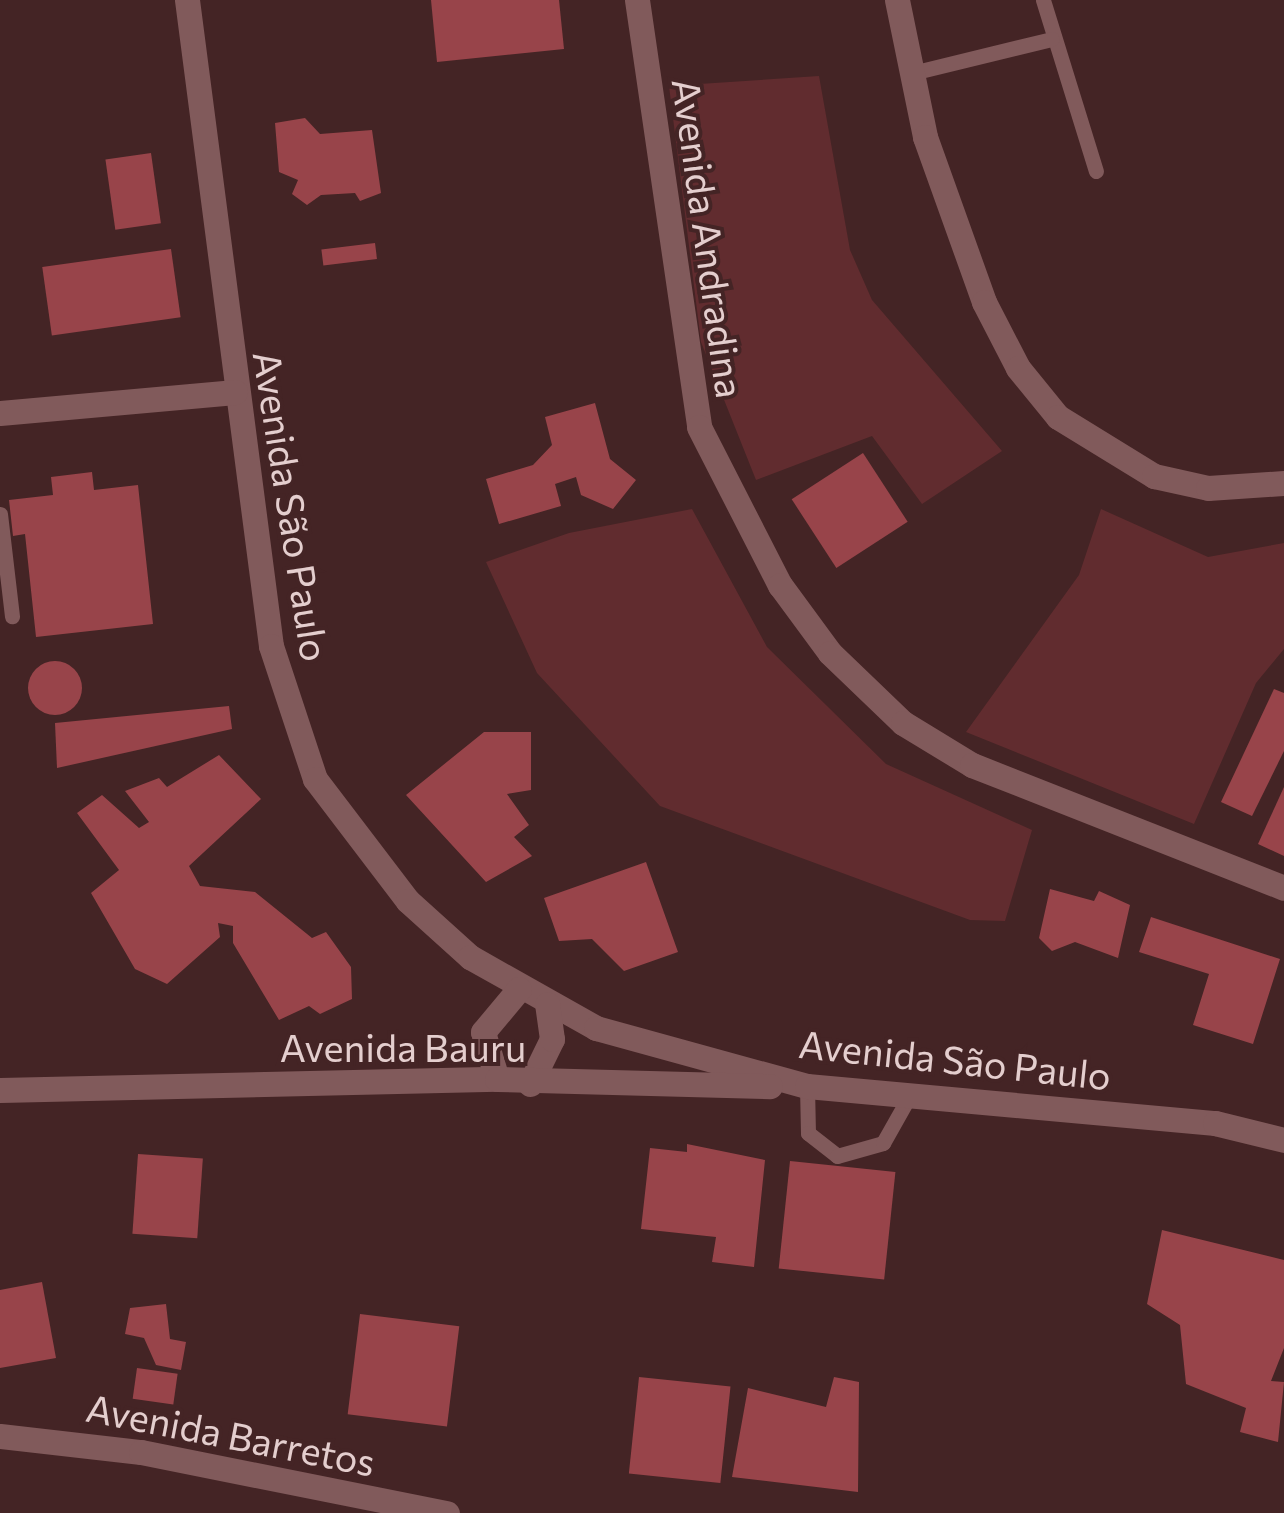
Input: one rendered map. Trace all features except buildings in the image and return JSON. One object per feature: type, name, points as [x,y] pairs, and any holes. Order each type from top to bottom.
[{"type":"street","name":"Avenida São Paulo","points":[[187,0],[270,646],[315,778],[408,901],[519,990],[596,1028],[807,1086],[1215,1123],[1284,1140]]},
{"type":"street","name":"Avenida Andradina","points":[[637,0],[698,427],[780,585],[830,652],[916,731],[972,764],[1284,888]]},
{"type":"street","points":[[898,0],[908,74],[984,302],[1058,417],[1154,476],[1208,488],[1284,483]]},
{"type":"street","points":[[0,413],[235,392]]},
{"type":"street","points":[[497,1079],[483,1032],[519,990]]},
{"type":"street","points":[[530,1084],[552,1039],[547,1004]]},
{"type":"street","name":"Avenida Bauru","points":[[0,1090],[497,1079],[530,1084],[807,1086]]},
{"type":"street","name":"Avenida Barretos","points":[[0,1436],[141,1452],[447,1513]]},
{"type":"lane","points":[[1042,0],[1096,172]]},
{"type":"lane","points":[[908,74],[1052,40]]},
{"type":"lane","points":[[0,514],[12,616]]},
{"type":"lane","points":[[807,1086],[808,1133],[837,1156],[883,1143],[910,1095]]},
{"type":"shaded area","points":[[819,76],[850,250],[872,300],[1002,451],[922,504],[872,436],[756,480],[701,342],[669,86]]},
{"type":"shaded area","points":[[692,509],[767,647],[886,764],[1032,830],[1005,921],[970,920],[660,806],[537,673],[486,562],[569,533]]},
{"type":"shaded area","points":[[1101,509],[1208,557],[1284,543],[1284,649],[1256,683],[1194,824],[966,732],[1079,575]]}]
